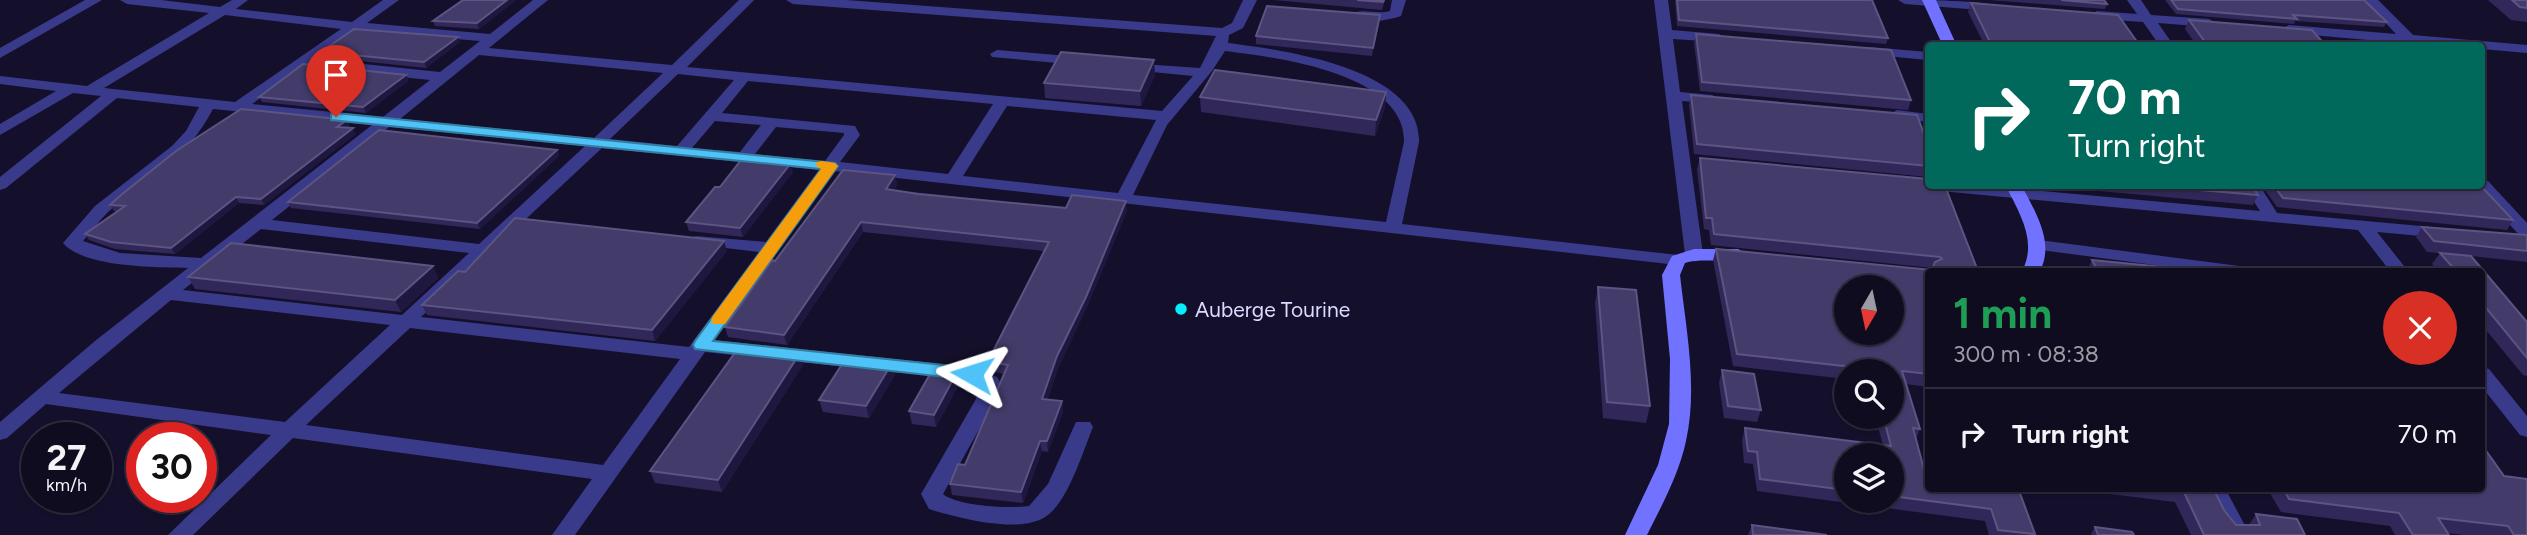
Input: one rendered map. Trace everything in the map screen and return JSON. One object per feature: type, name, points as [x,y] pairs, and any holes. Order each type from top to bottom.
[{"type":"street","points":[[0,54],[95,0]]},
{"type":"street","points":[[127,0],[352,26],[492,38]]},
{"type":"street","points":[[88,91],[241,0]]},
{"type":"street","points":[[238,107],[392,0]]},
{"type":"street","points":[[0,433],[205,264],[541,0]]},
{"type":"street","points":[[179,535],[288,429],[485,250],[747,0]]},
{"type":"street","points":[[793,0],[1222,39],[1246,49],[1331,68],[1361,79],[1399,101],[1412,131],[1393,227]]},
{"type":"street","points":[[1339,14],[1390,16],[1396,12],[1399,0]]},
{"type":"street","points":[[1636,535],[1662,480],[1676,440],[1681,410],[1671,275],[1686,257],[1689,160],[1674,96],[1661,0]]},
{"type":"street","points":[[1905,0],[2011,8]]},
{"type":"street","points":[[2134,0],[2164,42]]},
{"type":"street","points":[[2371,0],[2409,39]]},
{"type":"street","points":[[1929,1],[1948,42]]},
{"type":"street","points":[[1123,199],[1165,116],[1202,72],[1222,39],[1238,25],[1253,5]]},
{"type":"street","points":[[2079,13],[2230,25]]},
{"type":"street","points":[[2271,28],[2444,42]]},
{"type":"street","points":[[1666,34],[1735,39]]},
{"type":"street","points":[[2342,34],[2349,42]]},
{"type":"street","points":[[2485,45],[2527,49]]},
{"type":"street","points":[[1859,50],[1925,56]]},
{"type":"street","points":[[476,51],[1165,116]]},
{"type":"street","points":[[998,54],[1093,62]]},
{"type":"street","points":[[302,62],[442,77]]},
{"type":"street","points":[[1120,65],[1202,72]]},
{"type":"street","points":[[681,151],[744,76]]},
{"type":"street","points":[[0,80],[208,104],[830,166],[1686,257],[1720,252],[1762,256]]},
{"type":"street","points":[[0,130],[69,89]]},
{"type":"street","points":[[0,185],[113,94]]},
{"type":"street","points":[[1674,96],[1727,101]]},
{"type":"street","points":[[952,180],[1003,101]]},
{"type":"street","points":[[205,264],[123,258],[86,251],[72,243],[101,210],[178,149],[193,133],[208,104]]},
{"type":"street","points":[[1875,113],[1925,118]]},
{"type":"street","points":[[563,535],[852,135],[850,129],[711,116]]},
{"type":"street","points":[[744,158],[772,122]]},
{"type":"street","points":[[2485,187],[2527,233]]},
{"type":"street","points":[[2033,268],[2038,262],[2039,245],[2015,189],[2272,217],[2454,233]]},
{"type":"street","points":[[2254,189],[2272,217]]},
{"type":"street","points":[[516,220],[543,223]]},
{"type":"street","points":[[257,223],[485,250]]},
{"type":"street","points":[[2362,225],[2397,268]]},
{"type":"street","points":[[2504,238],[2527,240]]},
{"type":"street","points":[[690,239],[771,248]]},
{"type":"street","points":[[2039,245],[2216,268]]},
{"type":"street","points":[[168,294],[407,322],[972,374],[990,382],[986,399],[932,494],[937,503],[985,515],[1035,513],[1048,502],[1083,427]]},
{"type":"street","points":[[2485,378],[2527,430]]},
{"type":"street","points":[[42,397],[608,473]]},
{"type":"street","points":[[2216,492],[2239,535]]},
{"type":"building","points":[[463,0],[507,0],[477,23],[433,21]]},
{"type":"building","points":[[1677,0],[1872,0],[1888,38],[1679,20]]},
{"type":"building","points":[[2061,0],[2104,0],[2107,4]]},
{"type":"building","points":[[2171,0],[2364,0],[2387,22],[2293,15],[2297,19],[2178,9]]},
{"type":"building","points":[[2512,0],[2527,0],[2527,8],[2520,7]]},
{"type":"building","points":[[1971,3],[2118,15],[2137,42],[1990,42]]},
{"type":"building","points":[[1267,6],[1380,15],[1373,48],[1256,36]]},
{"type":"building","points":[[2189,20],[2312,30],[2322,42],[2205,42]]},
{"type":"building","points":[[354,29],[458,37],[424,62],[321,52]]},
{"type":"building","points":[[1696,34],[1891,50],[1911,100],[1702,82]]},
{"type":"building","points":[[1061,52],[1154,60],[1140,91],[1044,83]]},
{"type":"building","points":[[303,64],[406,75],[363,107],[259,97]]},
{"type":"building","points":[[1215,70],[1386,92],[1376,120],[1200,97]]},
{"type":"building","points":[[1691,95],[1917,115],[1925,137],[1925,166],[1697,144]]},
{"type":"building","points":[[241,109],[347,120],[337,127],[353,128],[261,199],[236,197],[171,248],[111,242],[85,234],[125,206],[110,205],[121,195],[176,151]]},
{"type":"building","points":[[379,130],[557,150],[477,223],[288,202]]},
{"type":"building","points":[[1700,158],[1925,179],[1925,189],[1946,189],[1977,268],[1933,268],[1935,262],[1942,259],[1940,257],[1714,234],[1712,218],[1706,218]]},
{"type":"building","points":[[741,160],[791,163],[740,228],[686,222],[715,187],[720,187]]},
{"type":"building","points":[[843,170],[895,175],[886,189],[918,194],[1066,208],[1072,195],[1126,201],[1086,297],[1057,356],[1042,399],[1062,401],[1047,441],[1040,441],[1021,492],[950,484],[958,464],[965,465],[1008,365],[988,361],[1049,242],[861,222],[784,335],[725,327],[772,260],[775,261]]},
{"type":"building","points":[[2188,189],[2254,189],[2258,195]]},
{"type":"building","points":[[2276,189],[2484,189],[2513,220],[2283,198]]},
{"type":"building","points":[[515,218],[724,241],[652,330],[422,305],[458,271],[465,272]]},
{"type":"building","points":[[2422,227],[2527,235],[2527,251],[2434,241]]},
{"type":"building","points":[[231,243],[433,266],[395,300],[188,277]]},
{"type":"building","points":[[1716,249],[1925,269],[1925,374],[1904,371],[1904,359],[1834,359],[1834,365],[1737,354]]},
{"type":"building","points":[[2440,253],[2471,256],[2481,268],[2453,268]]},
{"type":"building","points":[[2092,260],[2174,268],[2096,268]]},
{"type":"building","points":[[2485,272],[2527,322],[2527,358],[2485,307]]},
{"type":"building","points":[[1598,287],[1636,290],[1650,406],[1607,402]]},
{"type":"building","points":[[739,347],[800,353],[718,480],[650,471]]},
{"type":"building","points":[[846,358],[892,363],[866,406],[819,400]]},
{"type":"building","points":[[934,367],[958,370],[934,415],[909,411]]},
{"type":"building","points":[[1722,370],[1754,374],[1761,410],[1728,406]]},
{"type":"building","points":[[1904,377],[1920,429],[1913,428],[1925,473],[1925,492],[2019,492],[2035,534],[1998,530],[1991,509],[1904,498],[1904,443],[1890,443],[1886,429],[1904,429]]},
{"type":"building","points":[[1745,428],[1867,443],[1834,443],[1834,488],[1760,479],[1757,452],[1748,451]]},
{"type":"building","points":[[2485,449],[2504,476],[2527,479],[2527,535],[2514,535],[2508,526],[2438,518],[2449,535],[2413,535],[2399,513],[2289,499],[2285,492],[2485,492]]},
{"type":"building","points":[[2184,492],[2215,492],[2236,525],[2260,525],[2256,514],[2297,519],[2305,535],[2204,535]]},
{"type":"building","points":[[1752,525],[1827,535],[1753,535]]},
{"type":"building","points":[[2095,527],[2132,532],[2134,535],[2098,535]]},
{"type":"slow traffic","points":[[719,320],[830,166],[822,165]]},
{"type":"place","name":"Auberge Tourine","points":[[1181,309]]},
{"type":"route","points":[[336,117],[830,166],[701,345],[972,374]]}]
